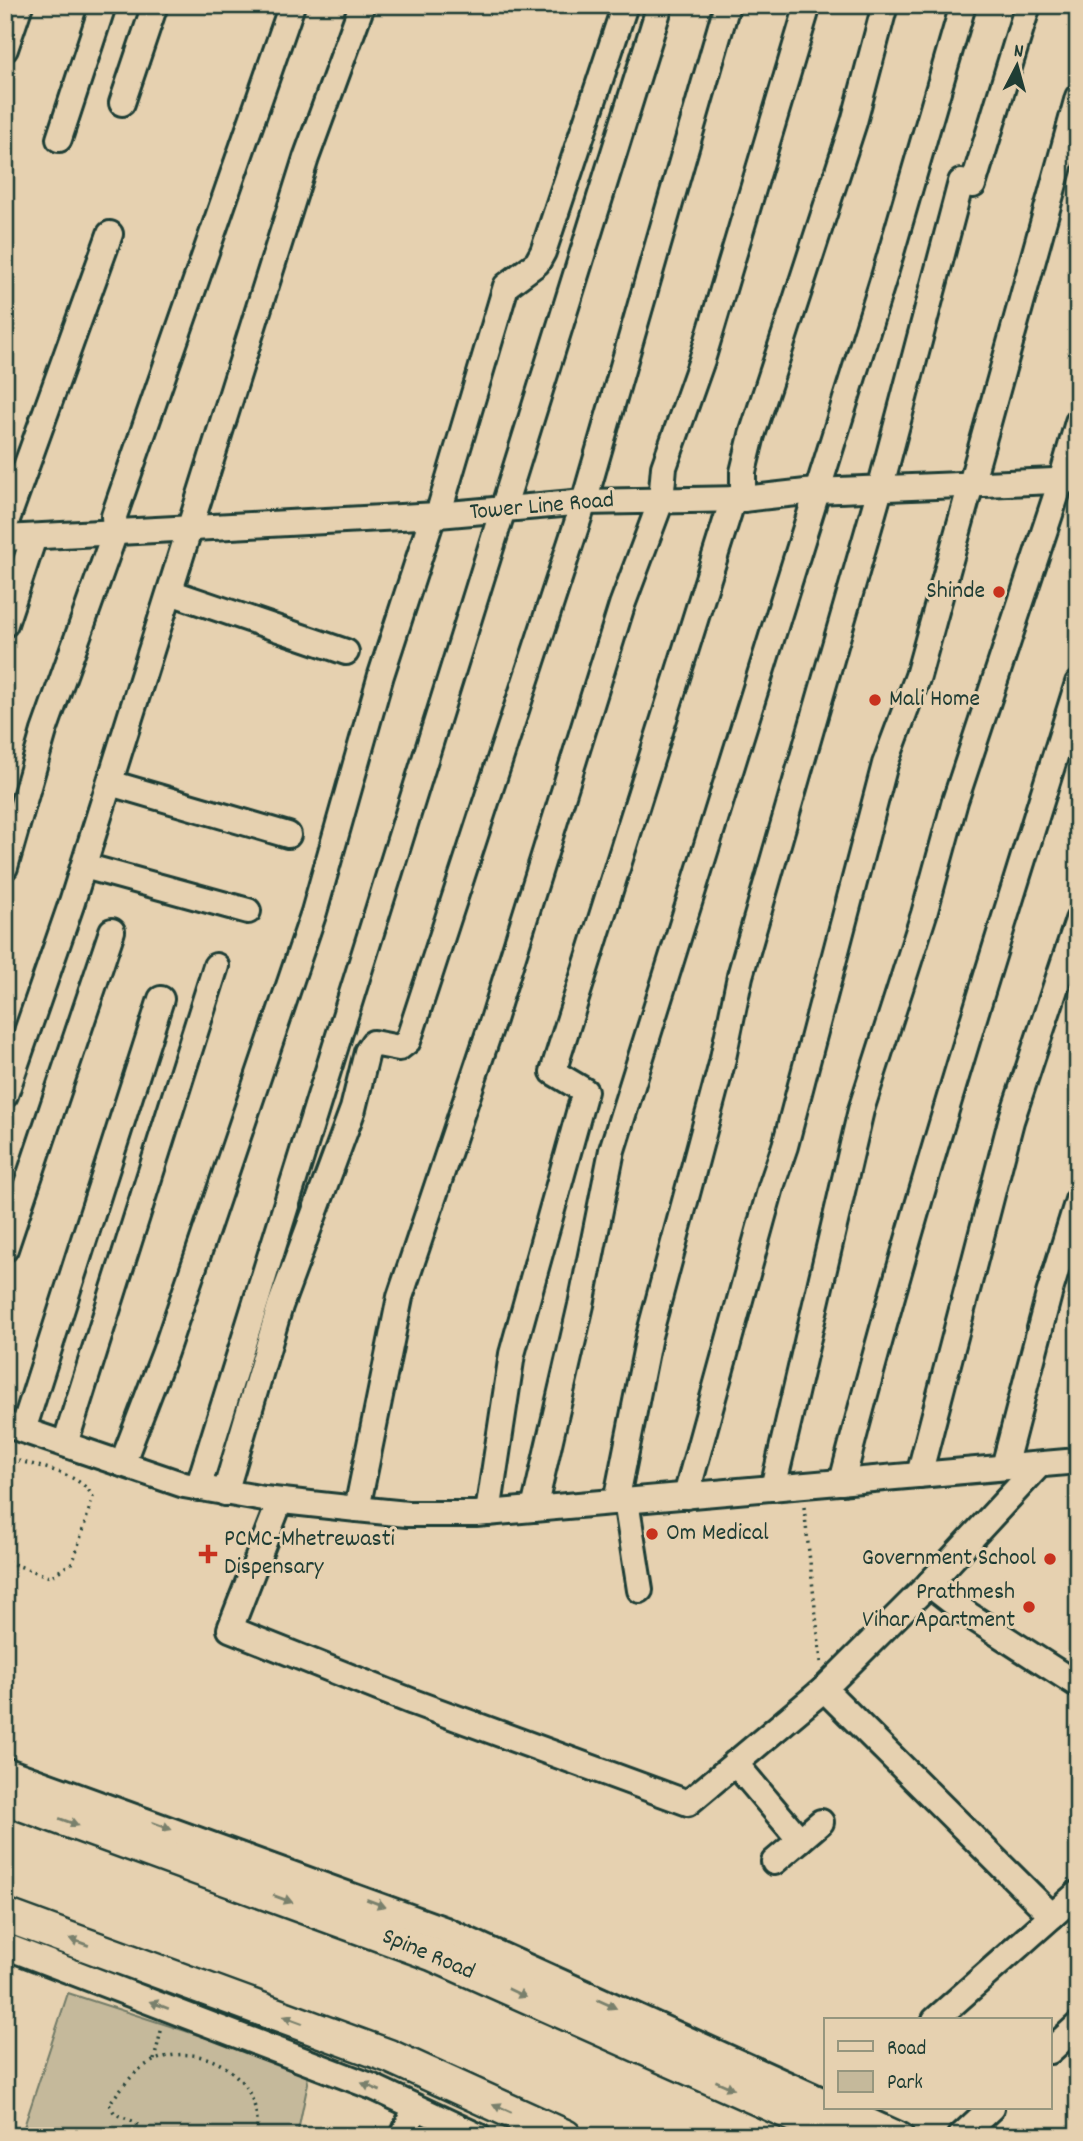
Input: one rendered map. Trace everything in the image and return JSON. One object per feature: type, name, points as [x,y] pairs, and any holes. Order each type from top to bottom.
[{"type":"main road","name":"Spine Road","points":[[5,1798],[432,1954],[841,2136]]},
{"type":"main road","points":[[5,1915],[389,2056],[565,2136]]},
{"type":"street","points":[[5,49],[20,5]]},
{"type":"street","points":[[59,139],[103,5]]},
{"type":"street","points":[[122,103],[155,5]]},
{"type":"street","points":[[5,867],[44,731],[115,532],[114,516],[292,5]]},
{"type":"street","points":[[5,1095],[110,783],[306,158],[362,5]]},
{"type":"street","points":[[198,1488],[660,5]]},
{"type":"street","points":[[225,1493],[280,1307],[353,1109],[367,1052],[373,1043],[399,1048],[408,1041],[584,502],[727,5]]},
{"type":"street","points":[[357,1509],[400,1297],[493,1020],[622,605],[661,501],[664,467],[702,360],[808,5]]},
{"type":"street","points":[[488,1513],[512,1354],[585,1091],[553,1072],[738,499],[752,435],[854,122],[885,5]]},
{"type":"street","points":[[534,1509],[581,1304],[612,1150],[884,276],[963,5]]},
{"type":"street","points":[[640,1590],[621,1502],[649,1336],[722,1063],[740,976],[880,489],[961,182],[973,185],[1028,5]]},
{"type":"street","points":[[122,1464],[165,1352],[314,912],[382,675],[506,286],[537,263],[543,251],[621,7]]},
{"type":"street","points":[[686,1496],[771,1187],[789,1133],[885,764],[918,676],[1078,97]]},
{"type":"street","points":[[5,525],[110,234]]},
{"type":"street","points":[[773,1488],[861,1110],[924,915],[955,801],[1070,480],[1078,422]]},
{"type":"street","name":"Tower Line Road","points":[[5,538],[435,515],[584,502],[738,499],[815,491],[1070,480]]},
{"type":"street","points":[[5,624],[34,537]]},
{"type":"street","points":[[170,592],[346,652]]},
{"type":"street","points":[[842,1482],[887,1306],[947,1098],[1078,683]]},
{"type":"street","points":[[110,783],[288,835]]},
{"type":"street","points":[[83,866],[248,911]]},
{"type":"street","points":[[919,1475],[1012,1121],[1078,920]]},
{"type":"street","points":[[5,1249],[112,931]]},
{"type":"street","points":[[65,1444],[216,966]]},
{"type":"street","points":[[161,999],[14,1427],[198,1488],[280,1501],[407,1514],[488,1513],[1039,1465],[1077,1459]]},
{"type":"street","points":[[1004,1467],[1049,1293],[1078,1200]]},
{"type":"street","points":[[280,1501],[230,1629],[413,1702],[688,1803],[824,1689],[929,1584],[1039,1465]]},
{"type":"street","points":[[929,1584],[969,1615],[1078,1685]]},
{"type":"street","points":[[824,1689],[1052,1916]]},
{"type":"street","points":[[735,1763],[800,1840]]},
{"type":"street","name":"Spine Road","points":[[5,1770],[443,1929],[824,2101]]},
{"type":"street","points":[[774,1862],[821,1822]]},
{"type":"street","points":[[937,2018],[1078,1893]]},
{"type":"street","points":[[5,1946],[373,2087],[478,2136]]},
{"type":"street","points":[[1052,2049],[1078,2025]]},
{"type":"street","points":[[403,2136],[415,2108]]},
{"type":"street","points":[[844,2110],[901,2136]]},
{"type":"street","points":[[961,2136],[989,2110]]},
{"type":"path","points":[[5,1457],[70,1478],[87,1486],[93,1497],[73,1562],[59,1573],[50,1577],[5,1561]]},
{"type":"path","points":[[801,1486],[824,1689]]},
{"type":"path","points":[[153,2060],[167,2008]]},
{"type":"path","points":[[147,2136],[135,2122],[115,2114],[109,2104],[125,2083],[153,2060],[190,2054],[222,2065],[248,2086],[259,2121],[256,2136]]},
{"type":"green space","points":[[68,1993],[306,2070],[308,2083],[297,2136],[21,2136]]},
{"type":"place","name":"Shinde","points":[[999,592]]},
{"type":"place","name":"Mali Home","points":[[875,700]]},
{"type":"place","name":"Om Medical","points":[[652,1534]]},
{"type":"place","name":"PCMC-Mhetrewasti Dispensary","points":[[208,1554]]},
{"type":"place","name":"Government School","points":[[1050,1559]]},
{"type":"place","name":"Prathmesh Vihar Apartment","points":[[1029,1607]]}]
